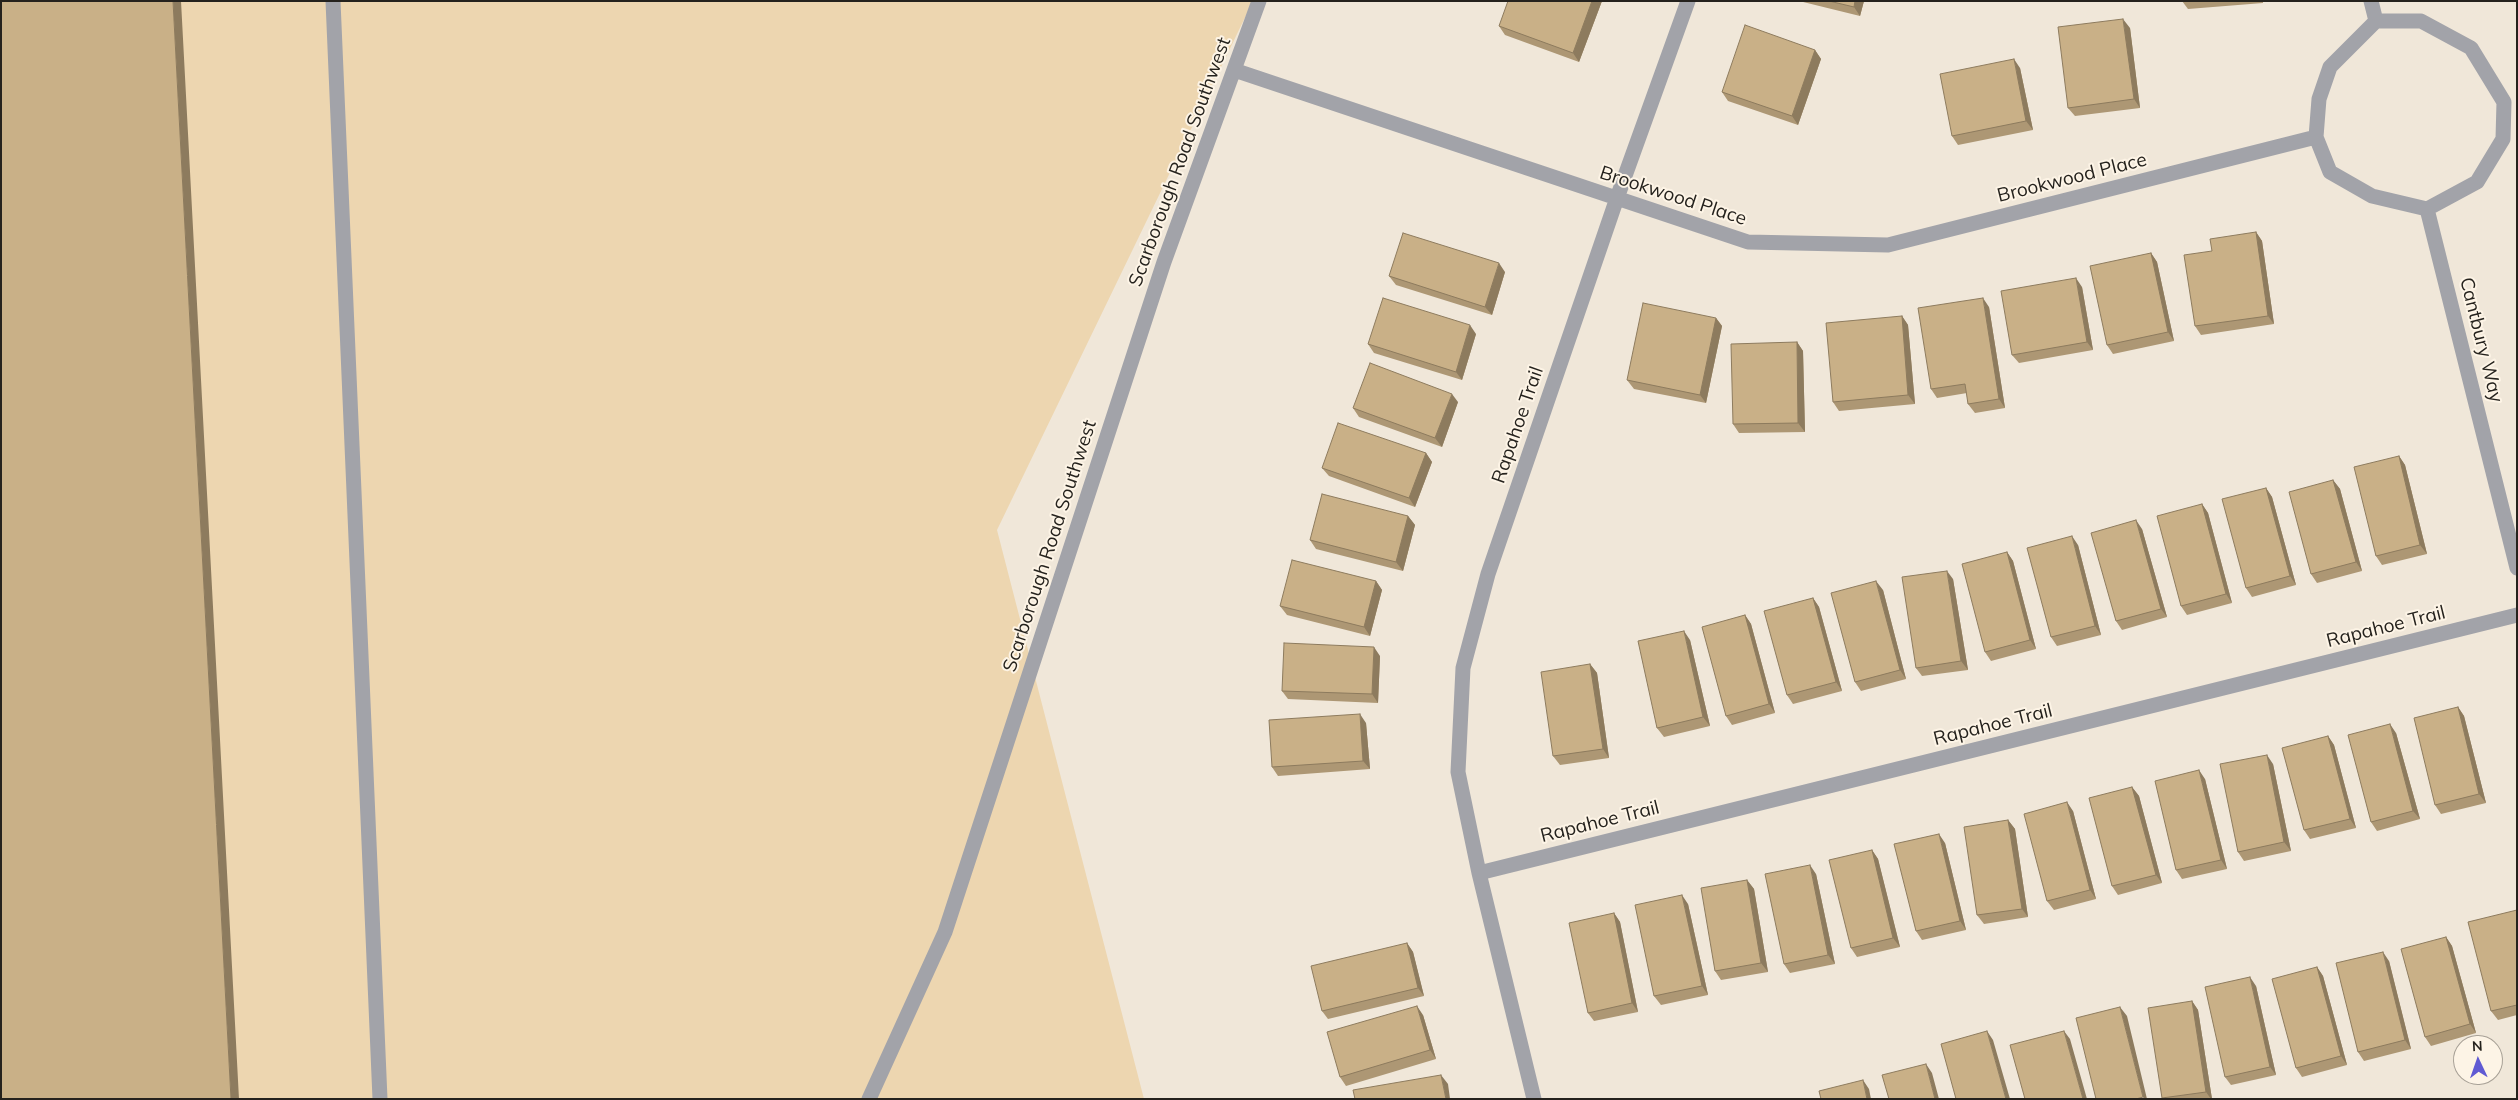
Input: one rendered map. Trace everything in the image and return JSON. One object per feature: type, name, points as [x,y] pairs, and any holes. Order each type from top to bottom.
[{"type":"street","points":[[333,1],[380,1099]]},
{"type":"street","name":"Scarborough Road Southwest","points":[[869,1099],[945,932],[1164,262],[1259,1]]},
{"type":"street","name":"Rapahoe Trail","points":[[1534,1099],[1479,873],[1458,772],[1463,668],[1488,574],[1617,198],[1688,1]]},
{"type":"street","points":[[2371,1],[2376,21]]},
{"type":"street","points":[[2376,21],[2421,22],[2471,48],[2510,100],[2503,140],[2477,182],[2427,209],[2372,196],[2330,172],[2316,137],[2319,99],[2330,67],[2376,21]]},
{"type":"street","name":"Brookwood Place","points":[[1234,70],[1748,242],[1888,245],[2316,137]]},
{"type":"street","name":"Cantbury Way","points":[[2427,209],[2517,568]]},
{"type":"street","name":"Rapahoe Trail","points":[[1479,873],[2517,615]]},
{"type":"shaded area","points":[[1,1],[1253,1],[997,530],[1144,1099],[1,1099]]},
{"type":"building","points":[[1,1],[173,1],[231,1099],[1,1099]]},
{"type":"building","points":[[1508,1],[1592,1],[1573,53],[1499,26]]},
{"type":"building","points":[[1829,1],[1855,1],[1854,7]]},
{"type":"building","points":[[2123,19],[2134,99],[2068,108],[2058,27]]},
{"type":"building","points":[[1745,25],[1815,50],[1792,116],[1722,92]]},
{"type":"building","points":[[2014,59],[2026,121],[1952,136],[1940,74]]},
{"type":"building","points":[[2256,232],[2268,316],[2195,326],[2184,255],[2212,251],[2210,239]]},
{"type":"building","points":[[1403,233],[1499,263],[1485,307],[1389,276]]},
{"type":"building","points":[[2151,253],[2168,332],[2107,345],[2090,266]]},
{"type":"building","points":[[2076,278],[2087,342],[2012,355],[2001,291]]},
{"type":"building","points":[[1383,298],[1470,325],[1456,372],[1368,344]]},
{"type":"building","points":[[1983,298],[1999,399],[1968,404],[1965,384],[1931,389],[1918,308]]},
{"type":"building","points":[[1643,303],[1716,318],[1700,395],[1627,380]]},
{"type":"building","points":[[1902,316],[1908,395],[1833,402],[1826,323]]},
{"type":"building","points":[[1797,342],[1798,423],[1733,424],[1731,344]]},
{"type":"building","points":[[1370,363],[1452,394],[1435,438],[1353,408]]},
{"type":"building","points":[[1338,423],[1426,453],[1409,498],[1322,468]]},
{"type":"building","points":[[2399,456],[2420,545],[2376,556],[2354,467]]},
{"type":"building","points":[[2333,480],[2356,562],[2311,574],[2289,492]]},
{"type":"building","points":[[2266,488],[2290,576],[2246,588],[2222,499]]},
{"type":"building","points":[[1322,494],[1408,516],[1396,562],[1310,540]]},
{"type":"building","points":[[2202,504],[2226,594],[2181,606],[2157,516]]},
{"type":"building","points":[[2136,520],[2161,609],[2116,621],[2091,533]]},
{"type":"building","points":[[2072,536],[2095,626],[2051,637],[2027,548]]},
{"type":"building","points":[[2007,552],[2030,640],[1985,652],[1962,564]]},
{"type":"building","points":[[1292,560],[1376,581],[1364,627],[1280,606]]},
{"type":"building","points":[[1947,571],[1961,661],[1916,668],[1902,577]]},
{"type":"building","points":[[1876,581],[1900,670],[1855,682],[1831,593]]},
{"type":"building","points":[[1813,598],[1836,682],[1787,695],[1764,611]]},
{"type":"building","points":[[1745,615],[1769,704],[1726,716],[1702,627]]},
{"type":"building","points":[[1684,631],[1703,717],[1657,728],[1638,641]]},
{"type":"building","points":[[1284,643],[1374,647],[1372,694],[1282,691]]},
{"type":"building","points":[[1590,664],[1603,749],[1553,756],[1541,672]]},
{"type":"building","points":[[2458,707],[2479,794],[2435,805],[2414,718]]},
{"type":"building","points":[[1360,714],[1363,761],[1272,767],[1269,720]]},
{"type":"building","points":[[2390,724],[2413,811],[2371,822],[2348,735]]},
{"type":"building","points":[[2328,736],[2350,819],[2304,830],[2282,748]]},
{"type":"building","points":[[2267,755],[2284,842],[2238,852],[2220,764]]},
{"type":"building","points":[[2199,770],[2221,860],[2176,870],[2155,781]]},
{"type":"building","points":[[2132,787],[2156,875],[2112,886],[2089,798]]},
{"type":"building","points":[[2067,802],[2090,890],[2047,901],[2024,814]]},
{"type":"building","points":[[2008,820],[2022,909],[1977,915],[1964,827]]},
{"type":"building","points":[[1939,834],[1960,921],[1916,931],[1894,844]]},
{"type":"building","points":[[1872,850],[1893,938],[1851,948],[1829,860]]},
{"type":"building","points":[[1810,865],[1828,955],[1784,964],[1765,874]]},
{"type":"building","points":[[1747,880],[1761,963],[1715,971],[1701,888]]},
{"type":"building","points":[[1682,895],[1702,986],[1654,996],[1635,905]]},
{"type":"building","points":[[2517,910],[2517,1005],[2491,1011],[2468,922]]},
{"type":"building","points":[[1614,913],[1632,1003],[1588,1013],[1569,923]]},
{"type":"building","points":[[2446,937],[2470,1024],[2425,1037],[2401,949]]},
{"type":"building","points":[[1407,943],[1418,988],[1322,1011],[1311,966]]},
{"type":"building","points":[[2383,952],[2405,1040],[2358,1052],[2336,963]]},
{"type":"building","points":[[2317,967],[2341,1056],[2296,1068],[2272,979]]},
{"type":"building","points":[[2250,977],[2270,1067],[2225,1077],[2205,987]]},
{"type":"building","points":[[2192,1001],[2206,1092],[2162,1098],[2148,1008]]},
{"type":"building","points":[[1417,1006],[1430,1050],[1340,1077],[1327,1032]]},
{"type":"building","points":[[2120,1007],[2143,1097],[2136,1099],[2096,1099],[2076,1018]]},
{"type":"building","points":[[1987,1031],[2006,1099],[1956,1099],[1941,1044]]},
{"type":"building","points":[[2064,1031],[2083,1099],[2025,1099],[2010,1045]]},
{"type":"building","points":[[1926,1064],[1935,1099],[1889,1099],[1882,1075]]},
{"type":"building","points":[[1441,1075],[1446,1099],[1355,1099],[1353,1090]]},
{"type":"building","points":[[1863,1080],[1867,1099],[1821,1099],[1819,1091]]}]
